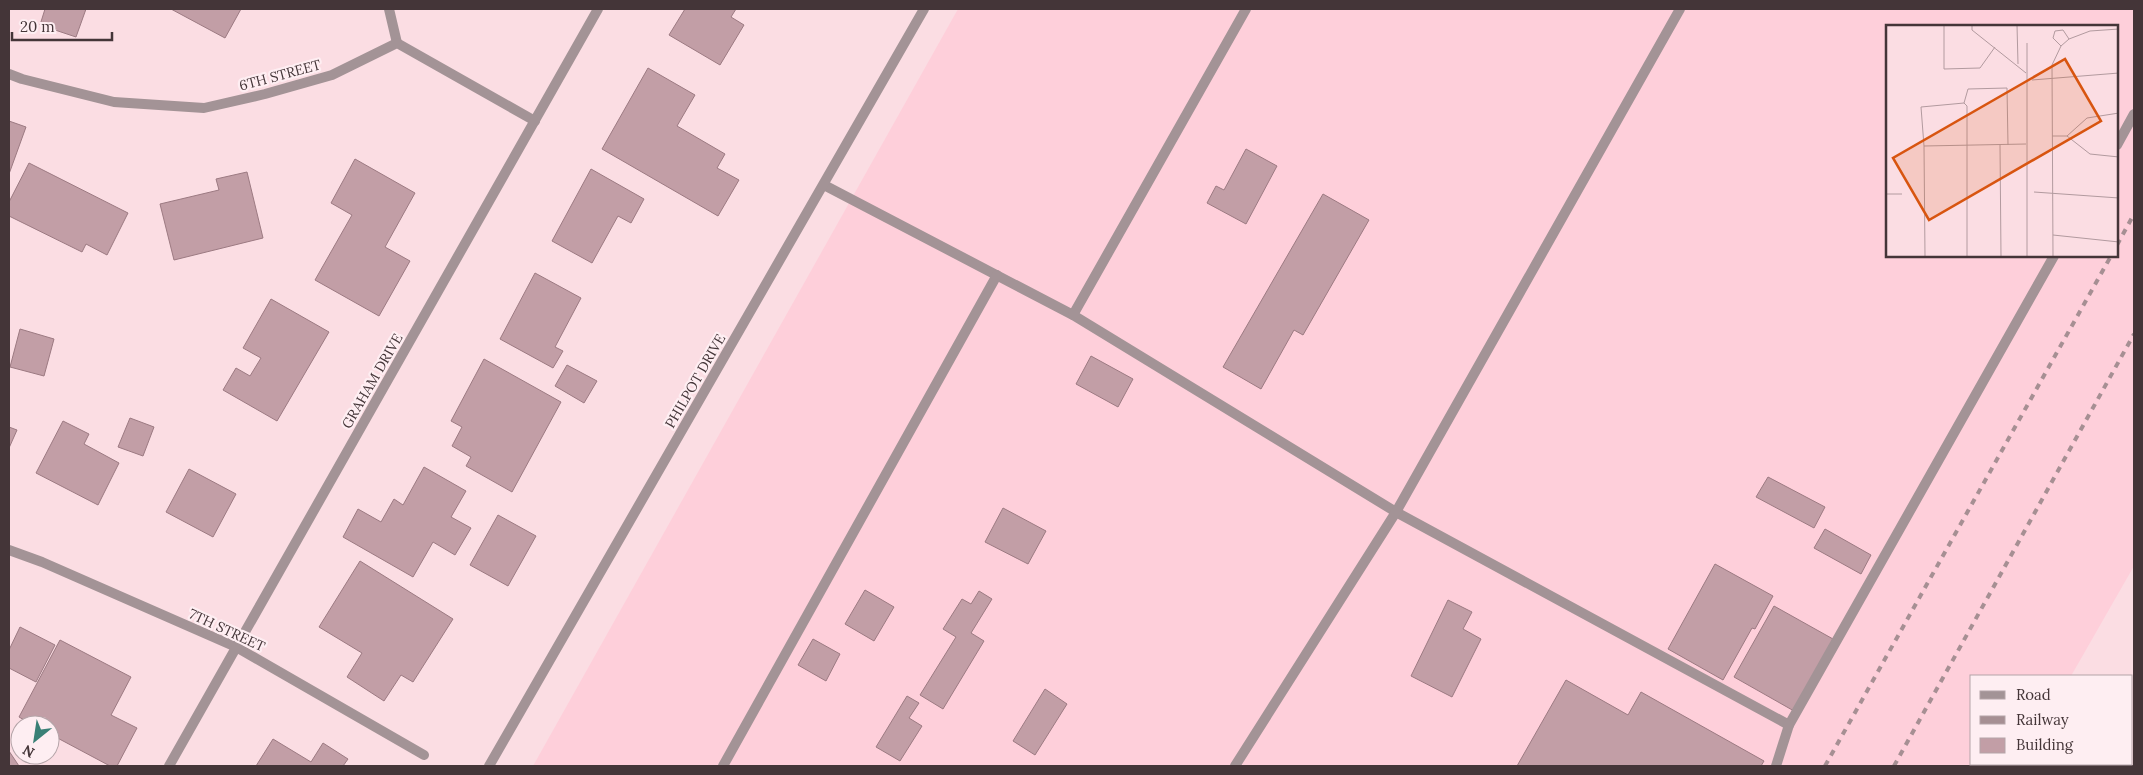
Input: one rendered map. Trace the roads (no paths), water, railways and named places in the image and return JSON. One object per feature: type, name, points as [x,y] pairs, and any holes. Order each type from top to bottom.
[{"type":"street","points":[[389,9],[396,43],[535,121]]},
{"type":"street","name":"GRAHAM DRIVE","points":[[169,766],[598,9]]},
{"type":"street","name":"PHILPOT DRIVE","points":[[489,766],[924,9]]},
{"type":"street","points":[[1073,315],[1246,9]]},
{"type":"street","points":[[1235,766],[1396,512],[1680,9]]},
{"type":"street","name":"6TH STREET","points":[[9,74],[114,102],[204,108],[266,94],[332,75],[396,43]]},
{"type":"street","points":[[2118,143],[2134,114]]},
{"type":"street","points":[[824,185],[1073,315],[1396,512],[1789,725]]},
{"type":"street","points":[[1776,766],[1789,725],[2053,258]]},
{"type":"street","points":[[722,766],[997,275]]},
{"type":"street","name":"7TH STREET","points":[[9,550],[42,562],[236,647],[424,755]]},
{"type":"railway","points":[[2118,243],[2134,214]]},
{"type":"railway","points":[[1825,766],[2110,258]]},
{"type":"railway","points":[[1894,766],[2134,334]]}]
